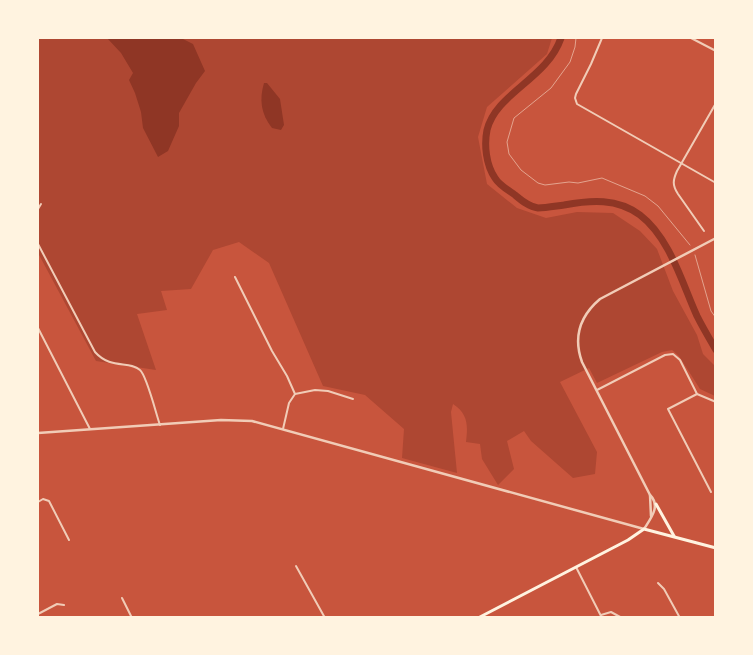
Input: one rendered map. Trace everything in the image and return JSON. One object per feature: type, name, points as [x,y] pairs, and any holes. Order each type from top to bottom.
[{"type":"main road","points":[[656,504],[674,536]]},
{"type":"main road","points":[[478,618],[635,536],[644,529],[716,548]]},
{"type":"street","points":[[602,38],[592,64],[576,94],[575,102],[580,107],[716,183]]},
{"type":"street","points":[[691,38],[716,51]]},
{"type":"street","points":[[704,231],[674,189],[674,176],[716,103]]},
{"type":"street","points":[[710,113],[716,116]]},
{"type":"street","points":[[38,208],[41,204]]},
{"type":"street","points":[[38,433],[239,420],[252,421],[644,529],[656,510],[656,504],[582,362],[578,346],[581,321],[591,306],[600,299],[716,238]]},
{"type":"street","points":[[38,244],[94,352],[109,363],[136,367],[143,374],[160,425]]},
{"type":"street","points":[[235,277],[272,351],[288,376],[295,394]]},
{"type":"street","points":[[38,328],[90,429]]},
{"type":"street","points":[[596,390],[664,355],[673,354],[680,360],[697,394],[716,402]]},
{"type":"street","points":[[283,429],[289,403],[295,394],[316,390],[328,391],[353,399]]},
{"type":"street","points":[[697,394],[668,409],[711,492]]},
{"type":"street","points":[[650,495],[651,516]]},
{"type":"street","points":[[38,502],[43,499],[49,501],[69,540]]},
{"type":"street","points":[[296,566],[324,618]]},
{"type":"street","points":[[576,567],[601,616],[609,612],[622,618]]},
{"type":"street","points":[[658,583],[664,589],[680,618]]},
{"type":"street","points":[[122,598],[132,618]]},
{"type":"street","points":[[38,614],[57,604],[64,604]]},
{"type":"path","points":[[576,38],[570,62],[551,88],[514,118],[507,142],[509,154],[514,162],[538,183],[545,185],[569,182],[578,183],[602,178],[645,196],[658,206],[690,245]]},
{"type":"path","points":[[695,255],[711,311],[716,318]]},
{"type":"shaded area","points":[[38,38],[552,38],[547,54],[487,107],[478,137],[487,184],[517,208],[546,218],[577,212],[613,213],[640,231],[657,249],[673,291],[697,335],[703,354],[715,366],[715,396],[700,389],[679,356],[672,350],[662,352],[597,383],[589,368],[560,382],[597,452],[595,474],[573,478],[531,441],[524,431],[507,441],[514,469],[498,485],[482,459],[480,444],[466,442],[466,420],[462,412],[453,404],[451,412],[457,473],[402,458],[404,429],[365,395],[323,386],[269,263],[239,242],[213,250],[191,289],[161,291],[167,310],[137,314],[156,370],[96,361],[38,253]]},
{"type":"shaded area","points":[[107,38],[181,38],[193,44],[205,71],[179,113],[179,126],[168,151],[158,157],[143,128],[141,112],[129,80],[133,73],[121,53]]},
{"type":"shaded area","points":[[264,83],[267,83],[280,99],[284,125],[281,130],[272,128],[263,112],[261,101]]},
{"type":"waterway","points":[[561,38],[545,64],[511,95],[492,117],[487,130],[486,142],[486,155],[492,173],[501,185],[525,203],[538,208],[594,201],[613,203],[631,209],[640,215],[667,248],[697,316],[716,350]]}]
